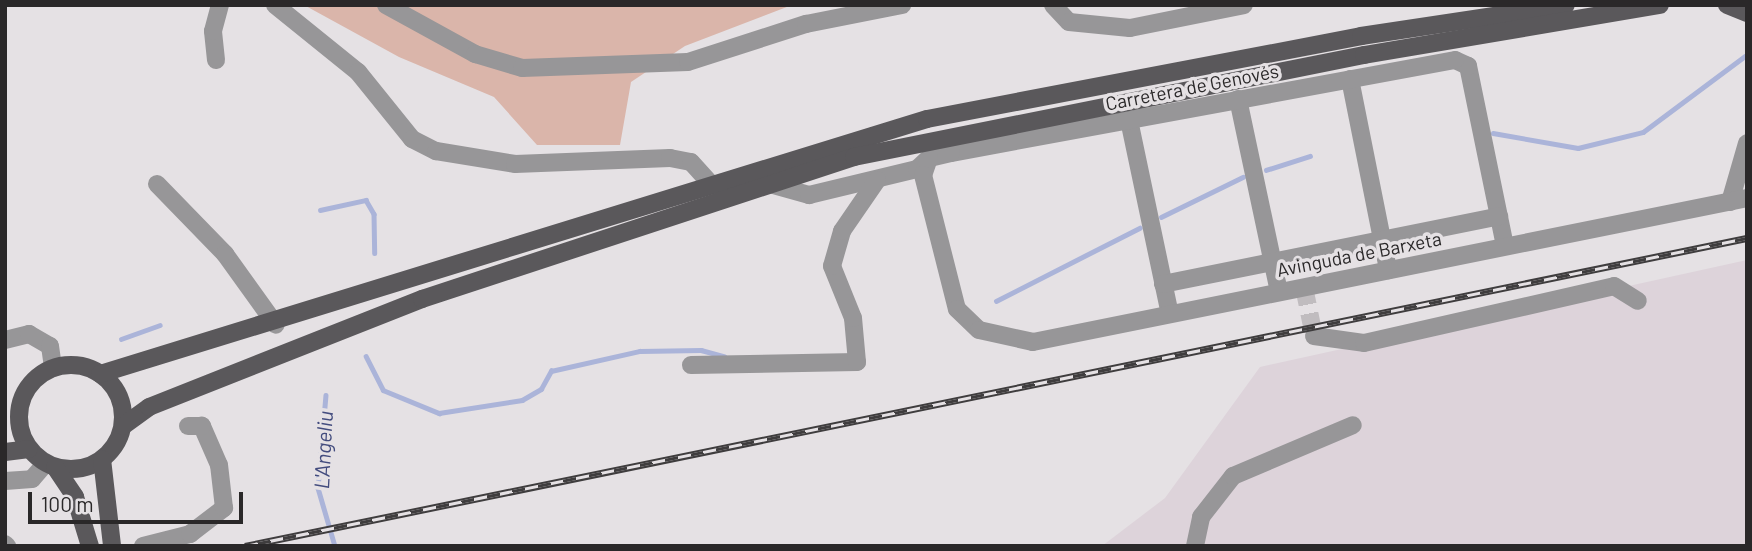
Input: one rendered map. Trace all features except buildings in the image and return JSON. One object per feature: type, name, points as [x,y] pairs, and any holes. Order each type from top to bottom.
[{"type":"main road","points":[[90,546],[75,497],[50,465],[29,449],[13,407],[39,376],[53,368],[69,365],[100,374],[276,325],[710,183],[927,119],[1361,36],[1566,5]]},
{"type":"main road","points":[[111,543],[102,459],[122,426],[149,407],[422,299],[770,184],[933,137],[1660,5]]},
{"type":"main road","points":[[1727,5],[1747,13]]},
{"type":"main road","points":[[100,374],[119,397],[122,426]]},
{"type":"main road","points":[[5,452],[29,449]]},
{"type":"main road","points":[[50,465],[71,470],[102,459]]},
{"type":"street","points":[[216,60],[213,31],[220,5]]},
{"type":"street","points":[[275,5],[358,72],[412,139],[436,151],[515,164],[670,158],[691,162],[710,183]]},
{"type":"street","points":[[386,5],[475,54],[522,68],[688,62],[806,24],[902,5]]},
{"type":"street","points":[[1053,5],[1069,22],[1130,28],[1244,5]]},
{"type":"street","name":"Carretera de Genovés","points":[[770,184],[809,195],[917,169],[929,158],[1238,99],[1463,61],[1499,216]]},
{"type":"street","points":[[1350,79],[1388,270]]},
{"type":"street","points":[[1238,99],[1279,292]]},
{"type":"street","points":[[1129,120],[1170,314]]},
{"type":"street","points":[[929,158],[933,137]]},
{"type":"street","points":[[1738,200],[1747,144]]},
{"type":"street","name":"Avinguda de Barxeta","points":[[929,158],[923,175],[946,284],[957,309],[979,330],[1033,342],[1738,200]]},
{"type":"street","points":[[691,365],[857,362],[853,318],[832,266],[842,230],[877,180]]},
{"type":"street","points":[[157,184],[225,254],[276,325]]},
{"type":"street","points":[[1163,284],[1499,216],[1505,246]]},
{"type":"street","points":[[1314,336],[1364,343],[1614,286],[1638,301]]},
{"type":"street","points":[[5,340],[29,334],[50,346],[53,368]]},
{"type":"street","points":[[1195,546],[1200,517],[1233,476],[1353,425]]},
{"type":"street","points":[[143,546],[190,534],[224,508],[214,455],[202,426],[188,426]]},
{"type":"street","points":[[5,481],[32,479],[50,465]]},
{"type":"shaded area","points":[[304,5],[792,5],[685,46],[631,82],[620,145],[537,145],[494,97],[399,57]]},
{"type":"shaded area","points":[[1747,260],[1747,546],[1102,546],[1165,498],[1260,367]]},
{"type":"waterway","points":[[1493,133],[1578,148],[1643,132],[1745,56]]},
{"type":"waterway","points":[[1266,170],[1310,156]]},
{"type":"waterway","points":[[1161,217],[1243,177]]},
{"type":"waterway","points":[[320,210],[366,200],[374,214],[375,253]]},
{"type":"waterway","points":[[996,301],[1139,228]]},
{"type":"waterway","points":[[121,339],[160,325]]},
{"type":"waterway","points":[[366,356],[383,390],[439,413],[522,400],[541,389],[551,371],[640,351],[701,350],[724,356]]},
{"type":"waterway","name":"L'Angeliu","points":[[326,395],[318,488],[335,546]]},
{"type":"tunnel","points":[[1304,287],[1314,336]]},
{"type":"railway","points":[[245,546],[1747,238]]}]
